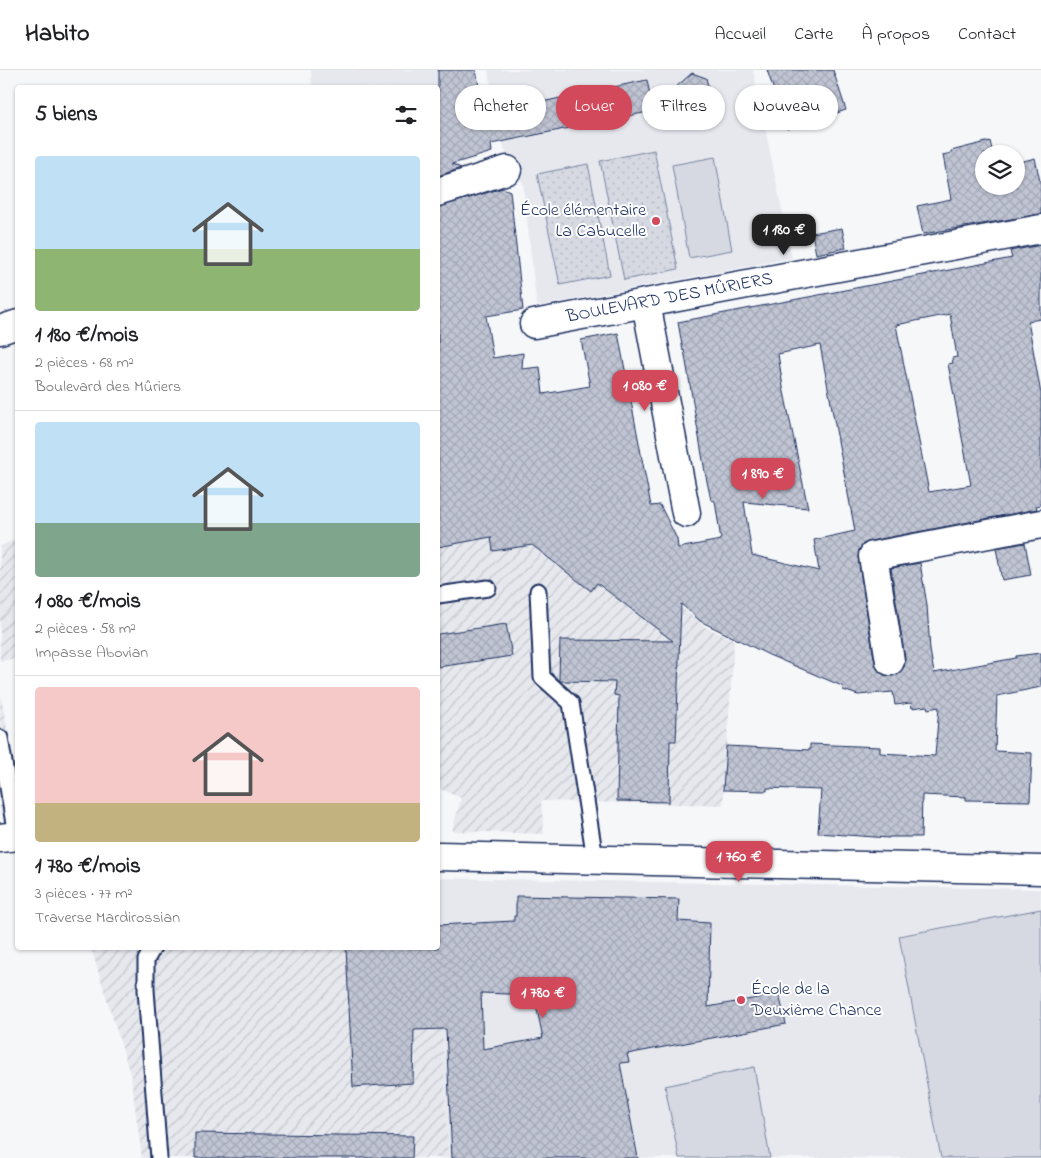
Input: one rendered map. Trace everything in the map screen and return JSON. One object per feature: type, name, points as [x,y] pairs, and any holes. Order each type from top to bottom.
[{"type":"street","points":[[440,191],[507,170]]},
{"type":"street","name":"BOULEVARD DES MÛRIERS","points":[[534,324],[1041,229]]},
{"type":"street","points":[[646,303],[686,513]]},
{"type":"street","points":[[0,330],[15,325]]},
{"type":"street","points":[[890,661],[873,556],[1041,524]]},
{"type":"street","points":[[440,856],[1041,870]]},
{"type":"lane","points":[[440,594],[488,588]]},
{"type":"lane","points":[[538,591],[542,677],[571,703],[596,859]]},
{"type":"lane","points":[[0,738],[11,836]]},
{"type":"lane","points":[[152,950],[146,960],[146,990],[160,1158]]},
{"type":"shaded area","points":[[311,70],[476,70],[479,85],[455,85],[455,130],[459,130],[440,135],[440,85],[312,85]]},
{"type":"shaded area","name":"École élémentaire La Cabucelle","points":[[488,70],[753,70],[756,85],[735,85],[735,130],[765,130],[792,258],[541,306],[537,305],[523,183],[504,149],[500,130],[546,130],[546,85],[491,85]]},
{"type":"shaded area","points":[[654,150],[678,269],[624,280],[600,161]]},
{"type":"shaded area","points":[[715,157],[732,250],[689,258],[672,165]]},
{"type":"shaded area","points":[[588,164],[610,275],[560,285],[537,174]]},
{"type":"shaded area","points":[[462,352],[670,598],[705,627],[734,640],[723,805],[541,801],[544,834],[452,831],[461,798],[440,789],[440,362]]},
{"type":"shaded area","points":[[15,540],[15,658],[0,661],[0,546]]},
{"type":"shaded area","points":[[0,693],[15,768],[15,814],[0,815]]},
{"type":"shaded area","name":"École de la Deuxième Chance","points":[[440,878],[1041,889],[1041,1158],[448,1158],[438,950],[440,950]]},
{"type":"shaded area","points":[[1041,909],[1041,1158],[941,1158],[899,936]]},
{"type":"shaded area","points":[[92,950],[439,950],[448,1158],[142,1158],[131,1077]]},
{"type":"shaded area","points":[[754,1067],[770,1158],[679,1158],[665,1086]]},
{"type":"building","points":[[438,70],[476,70],[479,85],[455,85],[455,130],[546,130],[546,101],[556,99],[556,130],[560,130],[491,144],[492,152],[452,164],[461,168],[440,175],[440,85],[438,85]]},
{"type":"building","points":[[767,70],[833,70],[838,85],[772,85]]},
{"type":"building","points":[[692,73],[706,78],[708,85],[678,85]]},
{"type":"building","points":[[647,80],[648,85],[642,85],[642,113],[632,115],[632,85],[623,85]]},
{"type":"building","points":[[838,85],[846,110],[838,113]]},
{"type":"building","points":[[990,141],[991,145],[975,145],[975,195],[1025,195],[1025,161],[1035,158],[1041,186],[1041,214],[923,234],[917,206],[951,199],[943,155],[951,153],[951,151]]},
{"type":"building","points":[[503,188],[510,191],[523,310],[486,316],[493,358],[523,353],[522,369],[540,367],[543,394],[590,386],[581,340],[618,333],[651,506],[660,505],[677,539],[678,548],[721,540],[715,501],[711,500],[705,472],[678,322],[1012,258],[1010,251],[1041,245],[1041,319],[1028,321],[1041,394],[1041,505],[1036,506],[1037,509],[870,541],[863,544],[859,550],[858,558],[875,664],[884,675],[892,676],[899,673],[904,667],[905,659],[891,568],[920,563],[927,605],[930,650],[934,673],[1016,658],[1016,656],[1041,653],[1041,687],[997,696],[995,751],[1032,753],[1030,801],[966,800],[966,797],[922,795],[921,837],[889,838],[818,833],[821,790],[767,788],[767,791],[723,790],[726,746],[810,750],[810,744],[880,747],[880,753],[935,756],[939,707],[928,709],[927,706],[912,708],[911,703],[895,705],[893,692],[858,695],[843,690],[842,686],[769,655],[700,621],[681,604],[676,741],[670,741],[669,802],[617,801],[619,696],[614,695],[615,682],[559,680],[560,640],[673,641],[597,583],[591,591],[532,545],[493,551],[491,537],[440,547],[440,206]],"holes":[[[950,314],[957,357],[952,358],[953,363],[948,364],[971,485],[929,492],[896,325]],[[820,345],[855,531],[814,540],[819,571],[752,555],[744,502],[808,508],[778,354]]]},
{"type":"building","points":[[842,228],[846,248],[816,254],[812,233]]},
{"type":"building","points":[[1025,543],[1031,575],[1002,580],[996,548]]},
{"type":"building","points":[[506,624],[512,656],[440,667],[440,634]]},
{"type":"building","points":[[516,896],[679,899],[678,921],[710,923],[708,1007],[779,994],[786,1024],[627,1054],[629,1062],[620,1063],[638,1158],[452,1158],[446,1029],[414,1030],[413,1083],[353,1087],[346,950],[440,950],[440,925],[514,921],[514,916],[516,916]],"holes":[[[481,993],[534,995],[543,1038],[483,1049]]]},
{"type":"building","points":[[195,1133],[413,1136],[412,1158],[195,1158]]},
{"type":"place","name":"École élémentaire La Cabucelle","points":[[656,221]]},
{"type":"place","name":"École de la Deuxième Chance","points":[[741,1000]]}]
